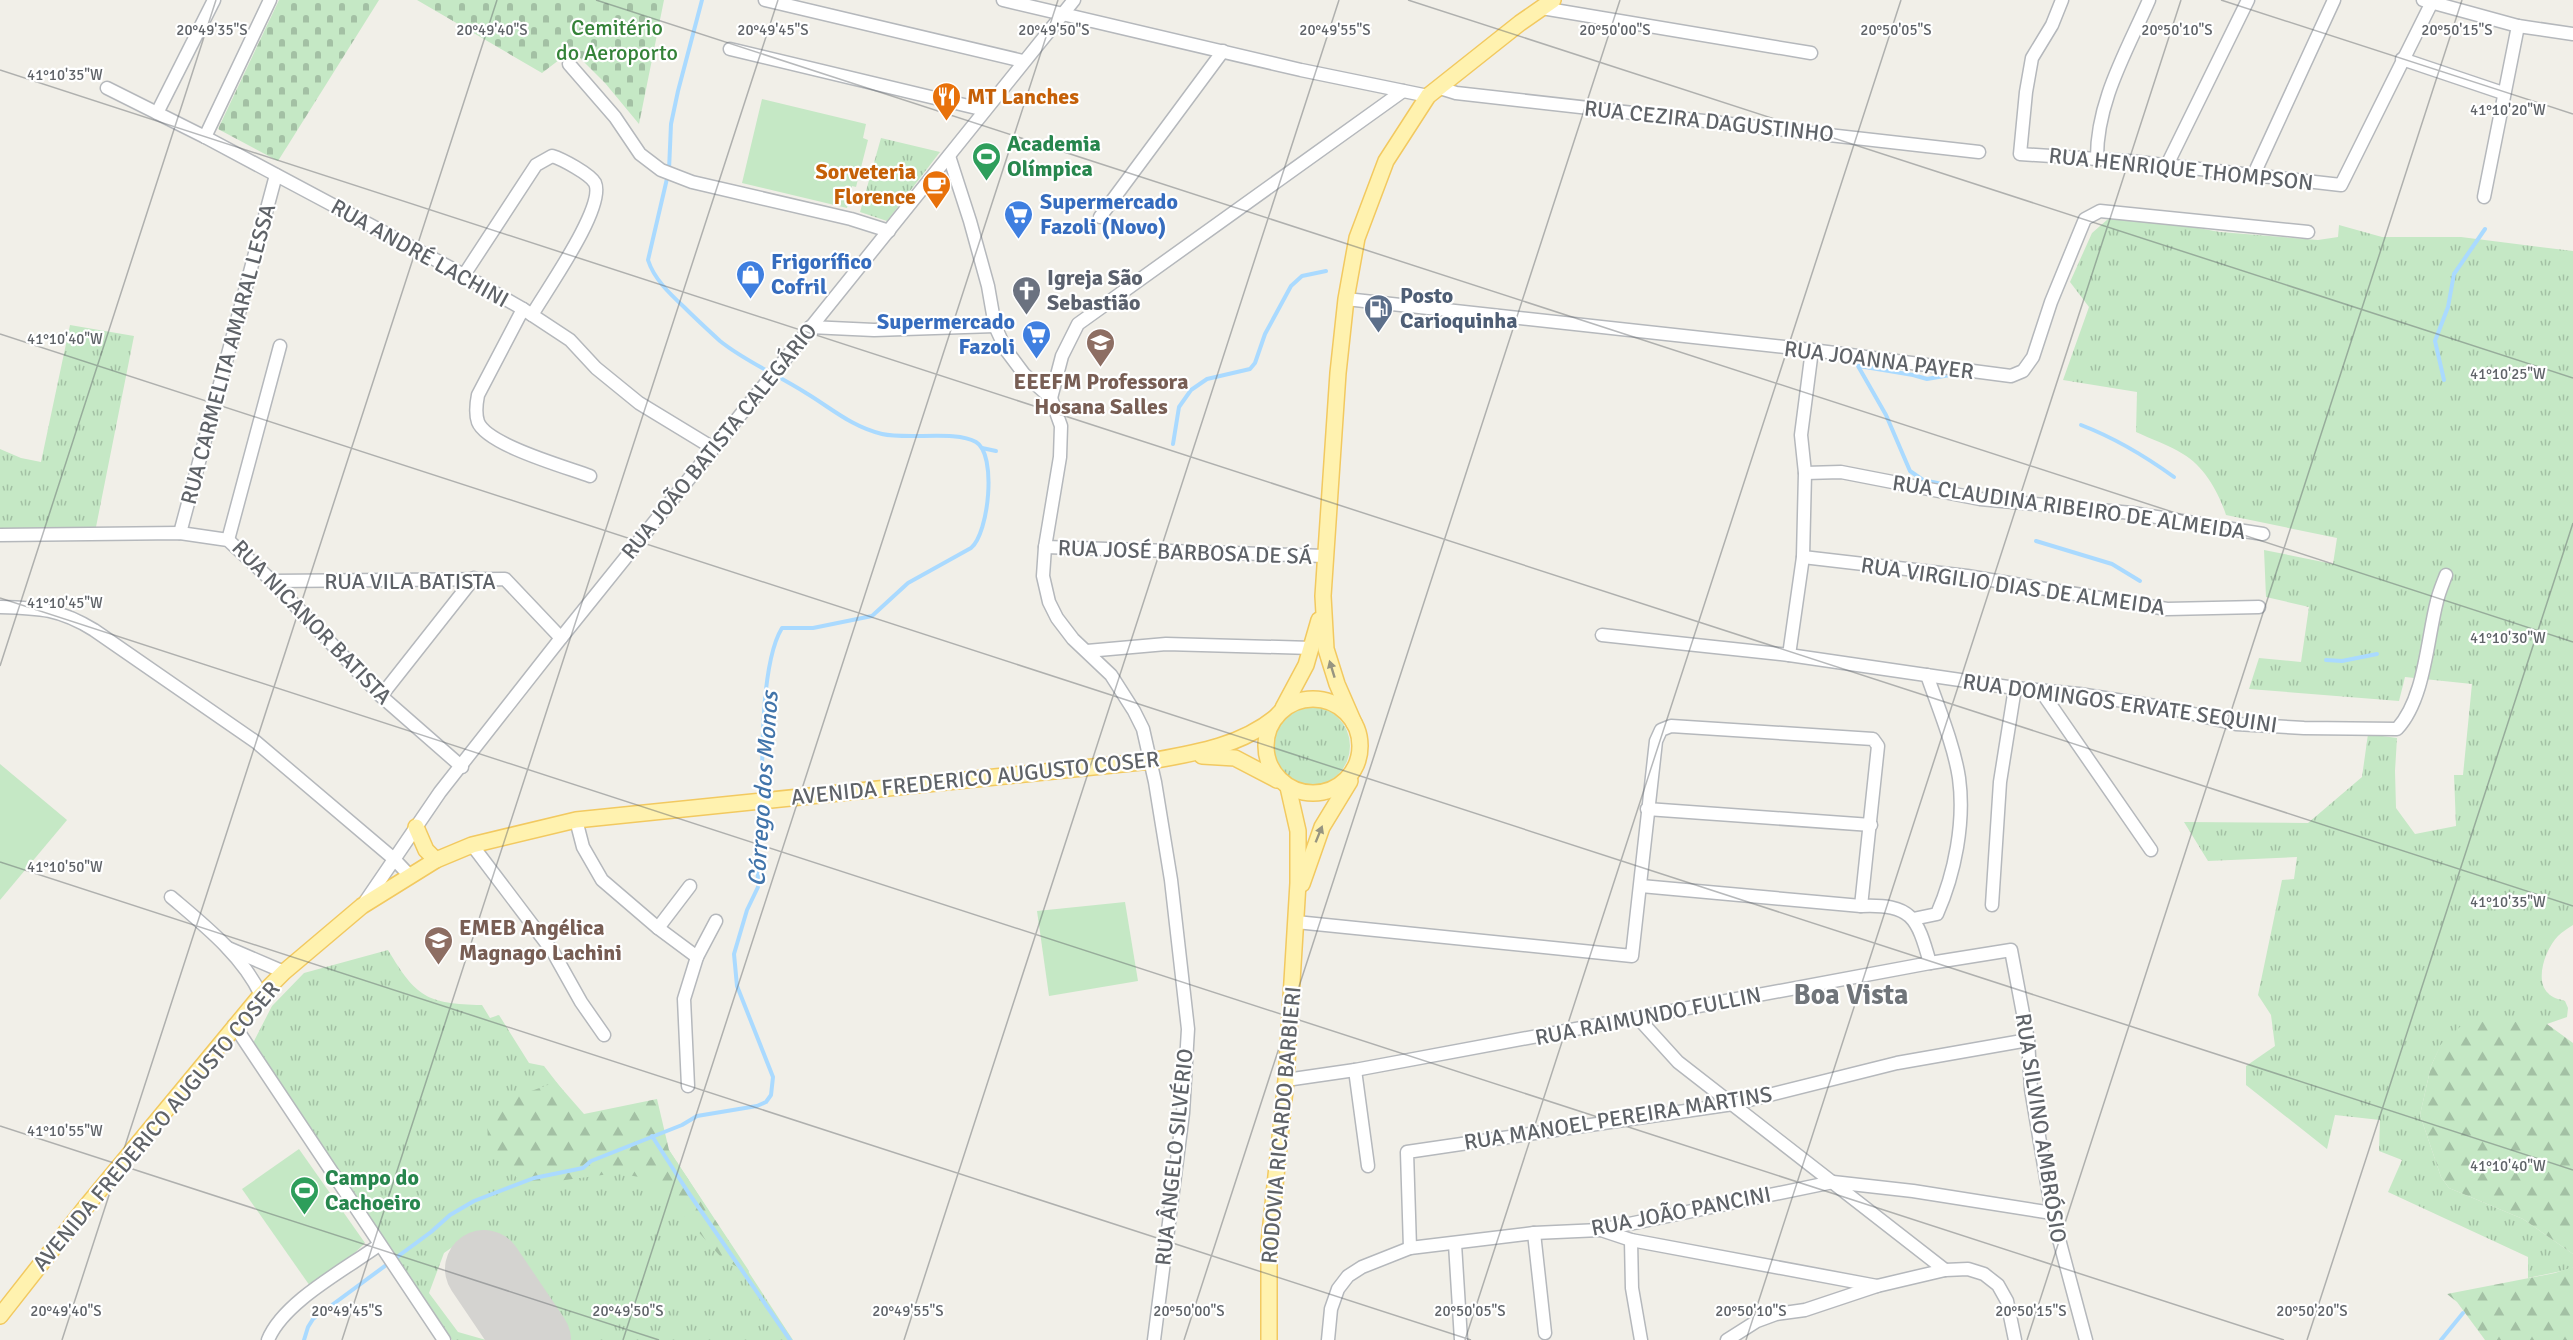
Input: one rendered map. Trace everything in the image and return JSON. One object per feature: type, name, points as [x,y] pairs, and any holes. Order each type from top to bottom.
[{"type":"main road","points":[[1296,916],[1317,839],[1328,815],[1350,782],[1359,759],[1360,740],[1337,684],[1326,649],[1323,596],[1338,373],[1346,299],[1357,238],[1386,161],[1434,92],[1547,4]]},
{"type":"main road","points":[[1323,596],[1312,648],[1297,685],[1268,732],[1266,750],[1270,767],[1285,784],[1304,792],[1322,793],[1338,786],[1355,767]]},
{"type":"main road","points":[[1279,713],[1298,700],[1326,700],[1342,709],[1354,723]]},
{"type":"main road","name":"AVENIDA FREDERICO AUGUSTO COSER","points":[[3,1307],[261,995],[284,972],[362,906],[436,860],[472,845],[576,820],[1151,761],[1236,741],[1262,728],[1279,713]]},
{"type":"main road","name":"AVENIDA FREDERICO AUGUSTO COSER","points":[[1184,755],[1235,758],[1285,784]]},
{"type":"main road","points":[[1285,784],[1298,831],[1296,916]]},
{"type":"main road","points":[[416,827],[426,850],[436,860]]},
{"type":"main road","name":"RODOVIA RICARDO BARBIERI","points":[[1269,1340],[1269,1244],[1286,1080],[1296,916]]},
{"type":"street","points":[[157,113],[214,0]]},
{"type":"street","points":[[205,137],[270,0]]},
{"type":"street","points":[[765,0],[1023,61]]},
{"type":"street","name":"RUA CEZIRA DAGUSTINHO","points":[[1003,0],[1403,91],[1456,93],[1979,152]]},
{"type":"street","name":"RUA JOÃO BATISTA CALEGÁRIO","points":[[362,906],[440,792],[462,767],[561,638],[1074,0]]},
{"type":"street","name":"RUA HENRIQUE THOMPSON","points":[[2062,0],[2052,25],[2032,58],[2020,154],[2254,174],[2341,185],[2402,59]]},
{"type":"street","points":[[2097,159],[2097,135],[2105,101],[2149,0]]},
{"type":"street","points":[[2166,167],[2248,0]]},
{"type":"street","points":[[2254,174],[2334,0]]},
{"type":"street","points":[[2503,93],[2402,59],[2427,1],[2518,26],[2573,34]]},
{"type":"street","points":[[1547,4],[1811,53]]},
{"type":"street","points":[[2484,197],[2518,26]]},
{"type":"street","points":[[730,49],[984,110]]},
{"type":"street","points":[[1100,217],[1223,51]]},
{"type":"street","points":[[569,64],[615,117],[640,154],[661,170],[682,179],[851,219],[890,231]]},
{"type":"street","name":"RUA ANDRÉ LACHINI","points":[[107,88],[205,137],[464,275],[527,312],[570,340],[596,368],[639,403],[713,448]]},
{"type":"street","points":[[949,156],[976,240],[995,326],[1006,350],[1024,374],[1051,398],[1062,356],[1078,324],[1403,91]]},
{"type":"street","points":[[464,275],[536,165],[552,156],[561,159],[596,184],[593,209],[588,224],[527,312],[478,395],[475,409],[479,424],[497,442],[591,476]]},
{"type":"street","name":"RUA CARMELITA AMARAL LESSA","points":[[180,533],[276,175]]},
{"type":"street","name":"RUA JOANNA PAYER","points":[[1346,299],[1812,350],[2011,376],[2023,371],[2032,357],[2051,302],[2085,219],[2100,211],[2308,232]]},
{"type":"street","points":[[810,327],[874,330],[995,326]]},
{"type":"street","name":"RUA NICANOR BATISTA","points":[[280,346],[228,540],[272,581],[381,696],[462,767]]},
{"type":"street","points":[[1789,655],[1803,557],[1805,473],[1801,435],[1812,350]]},
{"type":"street","name":"RUA ÂNGELO SILVÉRIO","points":[[1051,398],[1061,426],[1060,457],[1045,547],[1043,576],[1049,602],[1057,618],[1073,639],[1111,675],[1143,729],[1151,761],[1172,880],[1188,1029],[1183,1113],[1154,1340]]},
{"type":"street","name":"RUA CLAUDINA RIBEIRO DE ALMEIDA","points":[[1805,473],[1841,472],[1980,499],[2132,513],[2263,534]]},
{"type":"street","points":[[0,535],[180,533],[228,540]]},
{"type":"street","name":"RUA JOSÉ BARBOSA DE SÁ","points":[[1045,547],[1325,556]]},
{"type":"street","name":"RUA VIRGILIO DIAS DE ALMEIDA","points":[[1803,557],[1967,576],[2167,609],[2259,607]]},
{"type":"street","name":"RUA DOMINGOS ERVATE SEQUINI","points":[[1602,634],[1789,655],[2015,688],[2079,694],[2250,725],[2397,729],[2405,720],[2412,704],[2429,647],[2436,601],[2446,575]]},
{"type":"street","points":[[381,696],[474,578]]},
{"type":"street","name":"RUA VILA BATISTA","points":[[272,581],[505,579],[561,638]]},
{"type":"street","points":[[0,607],[34,607],[53,611],[72,616],[94,630],[256,742],[394,859],[410,876]]},
{"type":"street","points":[[1087,651],[1166,644],[1312,648]]},
{"type":"street","points":[[1913,919],[1937,914],[1945,896],[1962,812],[1959,776],[1927,675]]},
{"type":"street","points":[[1992,905],[2000,782],[2015,688]]},
{"type":"street","points":[[2042,691],[2151,850]]},
{"type":"street","points":[[1296,916],[1632,956],[1656,741],[1661,730],[1671,726],[1873,739],[1878,746],[1861,906]]},
{"type":"street","points":[[1647,809],[1871,825]]},
{"type":"street","points":[[576,820],[584,847],[602,880],[658,928],[697,957]]},
{"type":"street","points":[[472,845],[553,952],[581,1002],[604,1035]]},
{"type":"street","points":[[658,928],[690,886]]},
{"type":"street","points":[[1641,886],[1900,910],[1913,919],[1921,929],[1930,963]]},
{"type":"street","points":[[171,897],[227,948],[255,982],[261,995]]},
{"type":"street","points":[[688,1086],[684,999],[697,957],[716,921]]},
{"type":"street","points":[[227,948],[284,972]]},
{"type":"street","name":"RUA RAIMUNDO FULLIN","points":[[1286,1080],[1355,1070],[2011,950]]},
{"type":"street","name":"RUA SILVINO AMBRÓSIO","points":[[2011,950],[2028,1040],[2031,1089],[2052,1213],[2086,1340]]},
{"type":"street","points":[[1638,1018],[1678,1062],[1945,1270]]},
{"type":"street","points":[[234,1025],[444,1340]]},
{"type":"street","name":"RUA MANOEL PEREIRA MARTINS","points":[[1410,1248],[1407,1152],[1732,1104],[1897,1063],[2028,1040]]},
{"type":"street","points":[[1355,1070],[1368,1166]]},
{"type":"street","name":"RUA JOÃO PANCINI","points":[[1329,1340],[1331,1309],[1338,1288],[1348,1276],[1362,1267],[1410,1248],[1534,1233],[1599,1230],[1833,1182],[1912,1191],[2052,1213]]},
{"type":"street","points":[[1599,1230],[1631,1240],[1877,1286]]},
{"type":"street","points":[[1534,1233],[1545,1333]]},
{"type":"street","points":[[1631,1240],[1632,1288],[1641,1340]]},
{"type":"street","points":[[1455,1244],[1461,1340]]},
{"type":"street","points":[[268,1340],[273,1327],[290,1307],[382,1248]]},
{"type":"street","points":[[1726,1340],[1758,1321],[1776,1314],[1805,1310],[1877,1286],[1945,1270],[1968,1269],[1984,1275],[1998,1285],[2007,1301],[2014,1340]]},
{"type":"green space","points":[[279,0],[379,0],[278,161],[218,129]]},
{"type":"green space","name":"Cemitério do Aeroporto","points":[[417,0],[664,0],[639,124],[605,83],[572,50],[542,73]]},
{"type":"green space","points":[[762,99],[866,124],[863,138],[868,140],[856,187],[852,186],[847,208],[742,183]]},
{"type":"green space","points":[[881,138],[940,152],[887,221],[860,212]]},
{"type":"green space","points":[[2115,213],[2220,232],[2318,240],[2338,237],[2339,225],[2382,237],[2461,237],[2573,251],[2573,925],[2561,933],[2549,948],[2542,972],[2544,987],[2548,993],[2565,1001],[2568,1008],[2567,1017],[2547,1024],[2520,1024],[2441,1045],[2431,1066],[2420,1115],[2441,1177],[2449,1188],[2523,1219],[2573,1254],[2571,1269],[2528,1278],[2528,1257],[2388,1192],[2402,1160],[2379,1151],[2380,1120],[2335,1115],[2327,1149],[2246,1085],[2246,1066],[2275,1046],[2271,1015],[2258,995],[2282,880],[2294,879],[2297,857],[2208,861],[2184,822],[2308,823],[2362,777],[2368,734],[2397,738],[2396,808],[2415,834],[2456,826],[2454,775],[2463,775],[2472,684],[2405,677],[2399,701],[2249,689],[2259,658],[2301,662],[2309,607],[2266,597],[2264,550],[2333,564],[2337,538],[2226,515],[2215,489],[2191,459],[2136,432],[2137,392],[2063,380],[2089,307],[2070,282],[2092,233]]},
{"type":"green space","points":[[70,325],[134,336],[96,527],[0,529],[0,449],[21,458],[41,462]]},
{"type":"green space","points":[[1302,706],[1318,706],[1339,717],[1350,738],[1350,754],[1339,775],[1318,786],[1302,786],[1288,780],[1276,768],[1270,754],[1270,738],[1276,724],[1288,712]]},
{"type":"green space","points":[[0,764],[67,820],[0,900]]},
{"type":"green space","points":[[1125,902],[1138,981],[1049,996],[1037,911]]},
{"type":"green space","points":[[388,950],[407,978],[425,995],[448,1003],[482,1005],[490,1018],[499,1015],[529,1063],[544,1066],[592,1128],[669,1150],[793,1340],[565,1340],[491,1232],[474,1232],[444,1253],[429,1293],[458,1332],[486,1340],[452,1340],[252,1045],[272,1006],[304,973]]},
{"type":"green space","points":[[2491,1020],[2547,1024],[2573,1043],[2573,1254],[2523,1219],[2449,1188],[2441,1177],[2420,1115],[2431,1066],[2441,1044],[2461,1026]]},
{"type":"green space","points":[[556,1082],[584,1114],[657,1099],[669,1150],[749,1271],[748,1274],[720,1256],[659,1188],[639,1177],[617,1173],[565,1180],[538,1187],[517,1178],[488,1141],[487,1121],[512,1098]]},
{"type":"green space","name":"Campo do Cachoeiro","points":[[299,1149],[365,1243],[341,1266],[310,1286],[242,1189]]},
{"type":"green space","points":[[2573,1267],[2573,1340],[2485,1340],[2457,1302],[2447,1294],[2555,1273]]},
{"type":"waterway","name":"Córrego dos Monos","points":[[702,0],[671,124],[669,170],[648,260],[654,274],[668,291],[720,341],[851,422],[871,431],[893,436],[967,438],[976,442],[983,449],[987,462],[986,511],[977,540],[971,548],[908,583],[872,616],[813,628],[782,628],[775,643],[766,686],[762,797]]},
{"type":"waterway","points":[[2444,380],[2435,341],[2448,307],[2454,274],[2485,229]]},
{"type":"waterway","points":[[1173,444],[1179,407],[1191,390],[1207,379],[1250,369],[1255,363],[1265,334],[1291,286],[1302,276],[1326,271]]},
{"type":"waterway","points":[[1858,366],[1886,415],[1910,471],[1923,480],[1942,484]]},
{"type":"waterway","points":[[1859,366],[1927,379],[1950,375],[1967,376]]},
{"type":"waterway","points":[[2081,425],[2129,448],[2174,477]]},
{"type":"waterway","points":[[982,448],[996,451]]},
{"type":"waterway","points":[[2036,541],[2112,564],[2140,581]]},
{"type":"waterway","points":[[2326,660],[2342,661],[2377,654]]},
{"type":"waterway","name":"Córrego dos Monos","points":[[304,1340],[313,1319],[431,1232],[450,1215],[474,1201],[534,1178],[583,1168],[591,1161],[682,1125],[697,1116],[757,1106],[766,1102],[771,1095],[773,1077],[737,986],[734,954],[747,910],[758,887],[757,837],[762,825],[762,805]]},
{"type":"waterway","points":[[652,1136],[790,1340]]},
{"type":"waterway","points":[[2441,1340],[2463,1313]]},
{"type":"runway","points":[[484,1269],[532,1340]]},
{"type":"place","name":"MT Lanches","points":[[946,122]]},
{"type":"place","name":"Academia Olímpica","points":[[986,182]]},
{"type":"place","name":"Sorveteria Florence","points":[[937,210]]},
{"type":"place","name":"Supermercado Fazoli (Novo)","points":[[1019,240]]},
{"type":"place","name":"Frigorífico Cofril","points":[[750,300]]},
{"type":"place","name":"Igreja São Sebastião","points":[[1026,316]]},
{"type":"place","name":"Posto Carioquinha","points":[[1379,334]]},
{"type":"place","name":"Supermercado Fazoli","points":[[1036,360]]},
{"type":"place","name":"EEEFM Professora Hosana Salles","points":[[1101,368]]},
{"type":"place","name":"EMEB Angélica Magnago Lachini","points":[[438,966]]},
{"type":"place","name":"Campo do Cachoeiro","points":[[304,1216]]},
{"type":"district","name":"Boa Vista","points":[[1851,995]]}]
